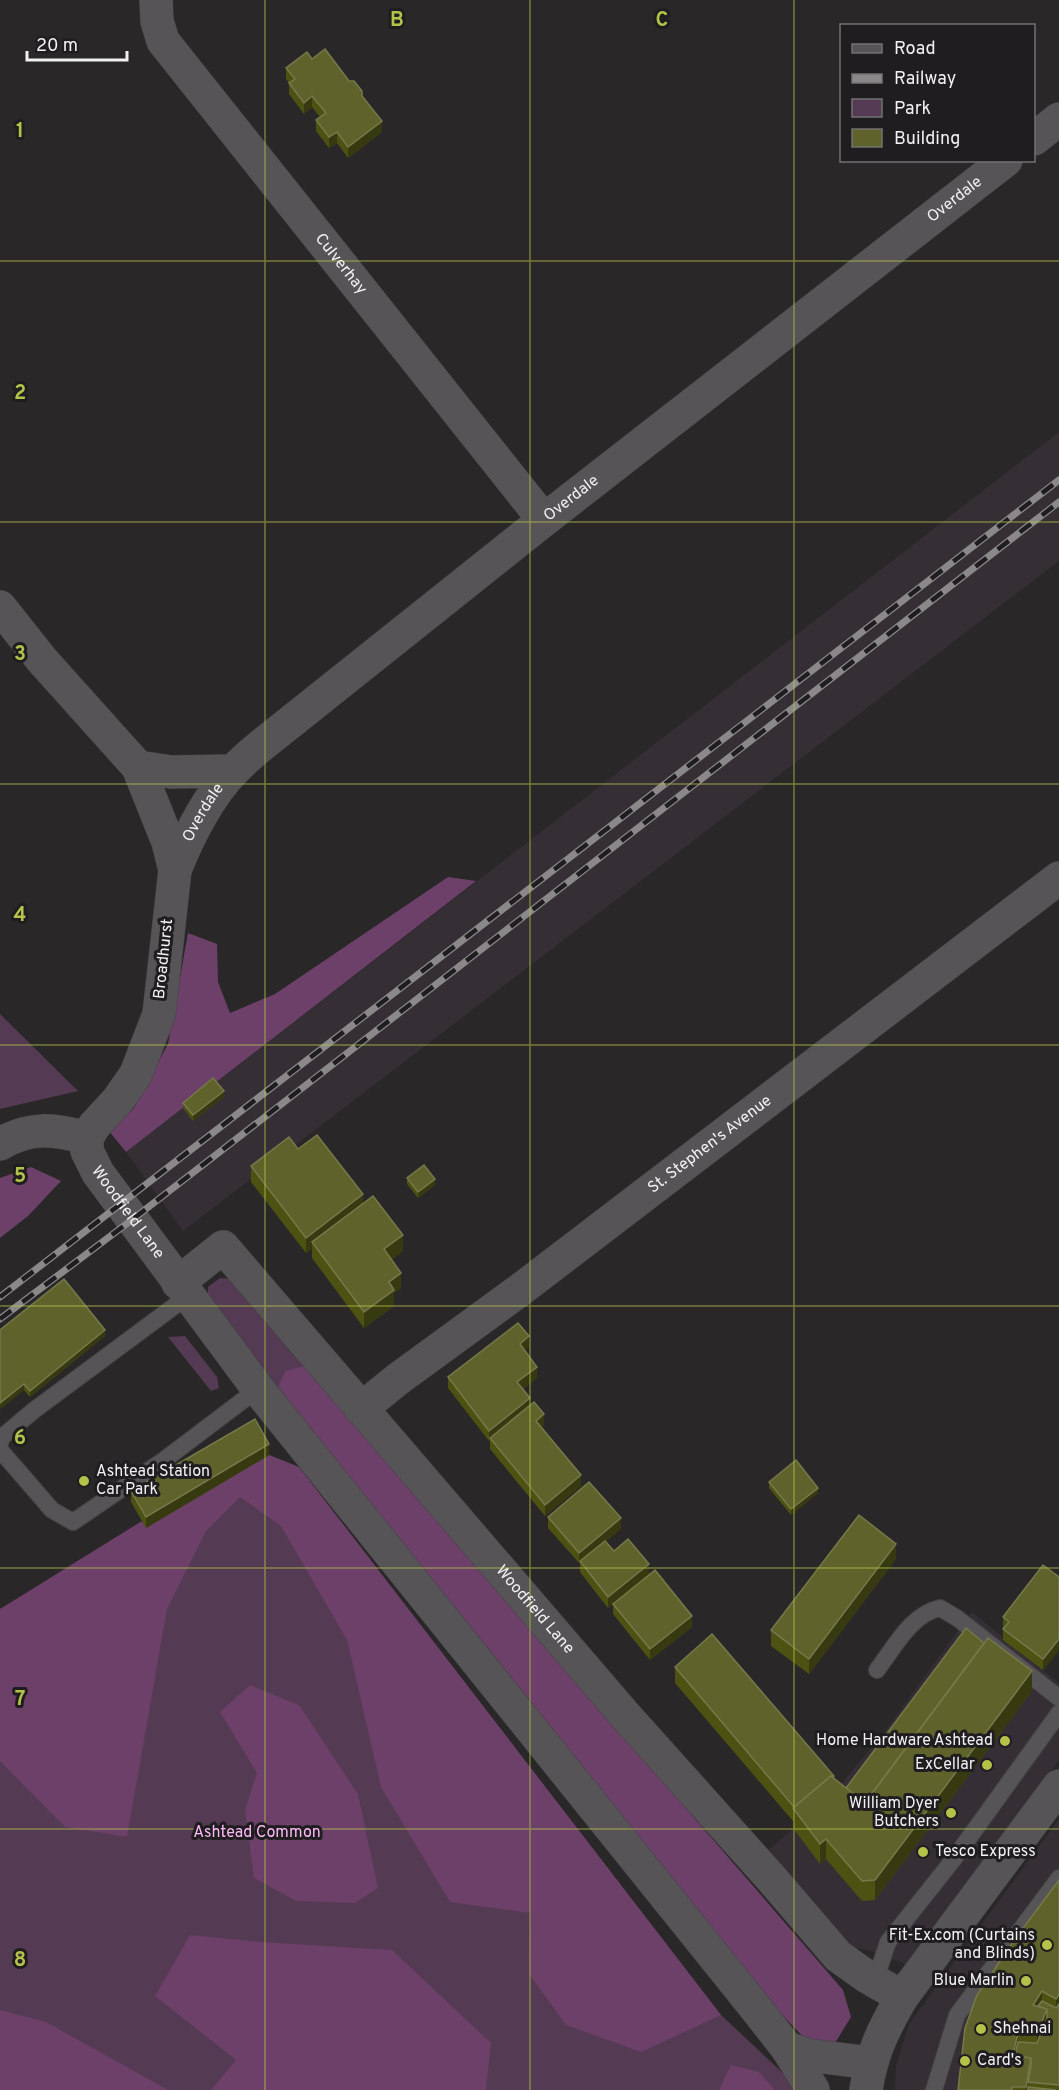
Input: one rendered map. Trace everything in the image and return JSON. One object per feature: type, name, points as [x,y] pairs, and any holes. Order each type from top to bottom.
[{"type":"street","name":"Culverhay","points":[[156,0],[156,21],[163,41],[544,520]]},
{"type":"street","points":[[1035,138],[1059,119]]},
{"type":"street","name":"Overdale","points":[[175,870],[185,845],[216,793],[233,771],[262,744],[544,520],[1003,162]]},
{"type":"street","name":"Broadhurst","points":[[0,607],[42,660],[138,767],[168,842],[175,870],[159,1014],[136,1074],[118,1100],[94,1125],[87,1138]]},
{"type":"street","points":[[138,767],[171,772],[233,771]]},
{"type":"street","name":"St. Stephen's Avenue","points":[[361,1409],[1059,878]]},
{"type":"street","points":[[0,1144],[14,1136],[37,1130],[58,1130],[87,1138]]},
{"type":"street","name":"Woodfield Lane","points":[[87,1138],[87,1152],[98,1173],[258,1389],[787,2048],[813,2090]]},
{"type":"street","name":"Woodfield Lane","points":[[183,1289],[223,1246],[609,1696],[838,1956],[889,1989]]},
{"type":"street","points":[[787,2048],[868,2076],[883,2030],[889,1989],[1059,1786]]},
{"type":"lane","points":[[0,1444],[3,1437],[33,1411],[183,1289]]},
{"type":"lane","points":[[0,1450],[52,1510],[73,1522],[164,1461],[258,1389]]},
{"type":"lane","points":[[877,1670],[917,1618],[930,1610],[940,1608],[957,1618],[1059,1698]]},
{"type":"lane","points":[[889,1989],[888,1942],[953,1860],[1059,1713]]},
{"type":"lane","points":[[934,2090],[957,2015],[1059,1878]]},
{"type":"shaded area","points":[[1059,432],[1059,561],[183,1231],[126,1152]]},
{"type":"shaded area","points":[[972,1612],[1059,1683],[1059,1760],[905,1964],[868,1950],[843,1946],[764,1854],[831,1796],[882,1735]]},
{"type":"shaded area","points":[[1059,1819],[1059,2090],[895,2090],[896,2066],[909,2024]]},
{"type":"green space","points":[[448,877],[476,881],[126,1152],[109,1131],[133,1109],[168,1044],[188,933],[217,944],[218,982],[230,1013],[275,994]]},
{"type":"green space","points":[[1,1015],[78,1091],[0,1109]]},
{"type":"green space","points":[[31,1167],[61,1181],[28,1216],[0,1238],[0,1178]]},
{"type":"green space","points":[[220,1278],[233,1279],[304,1366],[278,1388],[208,1300],[208,1287]]},
{"type":"green space","points":[[185,1336],[217,1377],[219,1388],[211,1391],[168,1337]]},
{"type":"green space","points":[[304,1366],[843,1990],[851,2017],[835,2043],[806,2040],[771,2003],[278,1388],[285,1371]]},
{"type":"green space","name":"Ashtead Common","points":[[269,1455],[299,1467],[721,2015],[801,2090],[0,2090],[0,1609]]},
{"type":"green space","points":[[269,1455],[299,1467],[721,2015],[641,2052],[566,2025],[529,1974],[530,1913],[450,1902],[381,1787],[347,1640],[281,1526],[240,1497],[206,1531],[167,1609],[127,1837],[65,1827],[0,1761],[0,1609],[142,1521],[146,1527]]},
{"type":"green space","points":[[250,1685],[299,1705],[358,1794],[378,1888],[355,1903],[296,1901],[254,1878],[245,1810],[257,1773],[220,1712]]},
{"type":"green space","points":[[190,1935],[392,1950],[491,2043],[486,2090],[211,2090],[236,2060],[155,1996]]},
{"type":"green space","points":[[0,2010],[46,2022],[168,2090],[0,2090]]},
{"type":"green space","points":[[731,2065],[759,2072],[775,2090],[719,2090]]},
{"type":"building","points":[[325,49],[349,81],[354,81],[362,91],[362,96],[382,121],[348,147],[337,132],[329,137],[316,120],[326,113],[312,96],[304,103],[289,83],[295,79],[286,68],[307,52],[312,59]]},
{"type":"building","points":[[213,1078],[224,1091],[193,1115],[183,1103]]},
{"type":"building","points":[[317,1135],[363,1194],[306,1238],[251,1166],[289,1137],[298,1149]]},
{"type":"building","points":[[424,1165],[435,1179],[418,1192],[407,1178]]},
{"type":"building","points":[[373,1196],[403,1235],[384,1249],[401,1273],[389,1282],[394,1290],[364,1312],[312,1242]]},
{"type":"building","points":[[64,1279],[105,1330],[30,1391],[24,1384],[0,1403],[0,1330]]},
{"type":"building","points":[[518,1323],[529,1336],[520,1344],[537,1367],[517,1382],[530,1398],[489,1431],[448,1377]]},
{"type":"building","points":[[534,1402],[544,1414],[536,1421],[581,1475],[545,1505],[490,1438]]},
{"type":"building","points":[[255,1419],[269,1444],[146,1517],[131,1491]]},
{"type":"building","points":[[796,1460],[818,1488],[791,1509],[769,1482]]},
{"type":"building","points":[[589,1482],[621,1518],[579,1553],[548,1517]]},
{"type":"building","points":[[859,1515],[896,1544],[809,1659],[771,1630]]},
{"type":"building","points":[[628,1539],[649,1564],[608,1597],[580,1561],[605,1541],[614,1551]]},
{"type":"building","points":[[1043,1565],[1059,1577],[1059,1639],[1043,1659],[1003,1629],[1009,1622],[1003,1617]]},
{"type":"building","points":[[655,1570],[692,1616],[650,1649],[613,1604]]},
{"type":"building","points":[[966,1628],[984,1643],[865,1803],[846,1788]]},
{"type":"building","points":[[712,1634],[834,1776],[833,1778],[831,1776],[794,1807],[675,1667]]},
{"type":"building","points":[[988,1638],[1032,1671],[875,1880],[862,1881],[826,1839],[820,1844],[793,1808],[831,1776],[865,1803]]},
{"type":"building","points":[[1059,1880],[1059,1995],[1056,1999],[1042,1991],[1033,2005],[1047,2009],[1037,2034],[1018,2033],[1013,2055],[1031,2058],[1026,2087],[1012,2087],[1012,2090],[958,2090],[965,2028],[977,1995]]},
{"type":"building","points":[[1042,2001],[1056,2008],[1059,2004],[1059,2085],[1028,2082],[1031,2058],[1015,2055],[1018,2042],[1037,2043],[1047,2018],[1047,2009],[1038,2006]]},
{"type":"building","points":[[1028,2087],[1056,2090],[1028,2090]]},
{"type":"railway","points":[[0,1297],[1059,480]]},
{"type":"railway","points":[[0,1319],[133,1219],[1059,502]]},
{"type":"place","name":"Ashtead Station Car Park","points":[[84,1481]]},
{"type":"place","name":"Home Hardware Ashtead","points":[[1005,1741]]},
{"type":"place","name":"ExCellar","points":[[987,1765]]},
{"type":"place","name":"William Dyer Butchers","points":[[951,1813]]},
{"type":"place","name":"Tesco Express","points":[[923,1852]]},
{"type":"place","name":"Fit-Ex.com (Curtains and Blinds)","points":[[1047,1945]]},
{"type":"place","name":"Blue Marlin","points":[[1026,1981]]},
{"type":"place","name":"Shehnai","points":[[981,2029]]},
{"type":"place","name":"Card's","points":[[965,2061]]}]
